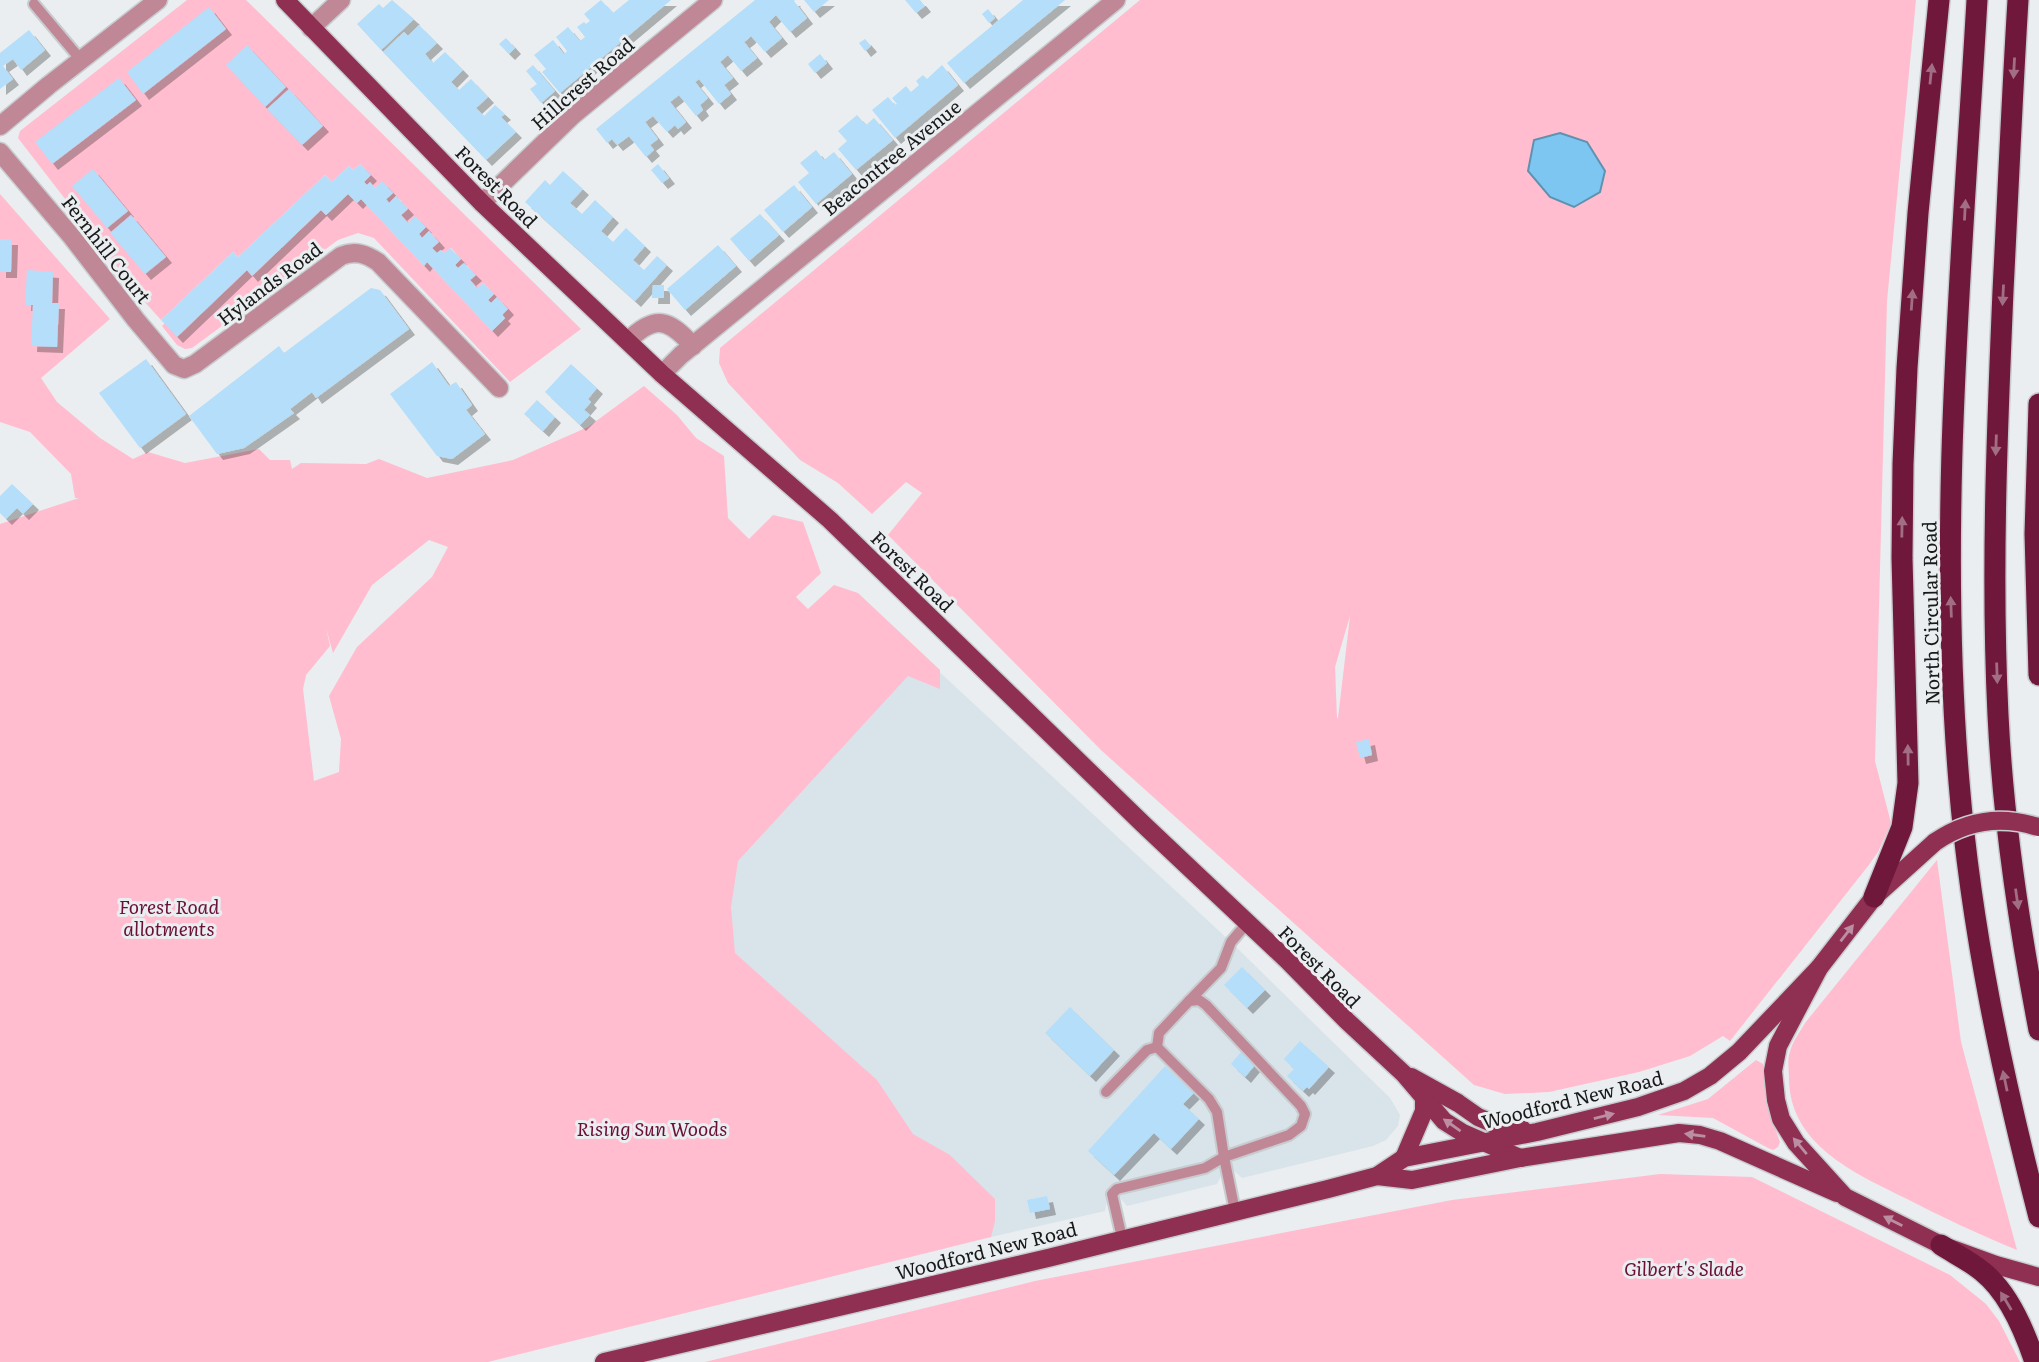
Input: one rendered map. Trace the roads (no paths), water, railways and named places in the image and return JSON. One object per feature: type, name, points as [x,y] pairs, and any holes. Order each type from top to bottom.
[{"type":"highway","points":[[1874,897],[1902,827],[1908,783],[1902,558],[1907,368],[1938,0]]},
{"type":"highway","name":"North Circular Road","points":[[1977,0],[1951,466],[1955,720],[1967,858],[1984,979],[2008,1097],[2039,1217]]},
{"type":"highway","points":[[2018,0],[1996,467],[1994,591],[1998,716],[2011,855],[2039,1030]]},
{"type":"highway","points":[[2039,404],[2035,534],[2039,675]]},
{"type":"highway","points":[[1941,1245],[1984,1272],[2003,1296],[2030,1346],[2035,1362]]},
{"type":"main road","name":"Forest Road","points":[[285,0],[482,203],[662,374],[830,520],[1404,1074],[1444,1121],[1463,1133],[1520,1158]]},
{"type":"main road","points":[[1845,1197],[1796,1143],[1781,1119],[1773,1072],[1778,1046],[1819,968],[1874,897],[1935,842],[1958,828],[1984,821],[2011,820],[2038,827]]},
{"type":"main road","name":"Woodford New Road","points":[[604,1362],[1048,1258],[1377,1176],[1404,1158],[1537,1132],[1638,1107],[1684,1091],[1710,1076],[1739,1052],[1819,968]]},
{"type":"main road","points":[[1404,1074],[1501,1128],[1537,1132]]},
{"type":"main road","points":[[1404,1158],[1424,1111],[1424,1099]]},
{"type":"main road","name":"Woodford New Road","points":[[1377,1176],[1412,1180],[1520,1158],[1658,1135],[1699,1135],[1759,1157],[1941,1245],[2032,1275]]},
{"type":"street","points":[[0,126],[158,0]]},
{"type":"street","points":[[311,28],[341,0]]},
{"type":"street","name":"Hillcrest Road","points":[[482,203],[573,115],[713,0]]},
{"type":"street","name":"Beacontree Avenue","points":[[662,374],[1116,0]]},
{"type":"street","name":"Fernhill Court","points":[[0,152],[174,365],[184,369]]},
{"type":"street","name":"Hylands Road","points":[[184,369],[195,364],[341,256],[354,252],[378,262],[499,388]]},
{"type":"street","points":[[628,341],[646,325],[663,323],[673,326],[693,346]]},
{"type":"lane","points":[[34,4],[81,60]]},
{"type":"lane","points":[[1157,1046],[1159,1033],[1220,968],[1231,942],[1247,923]]},
{"type":"lane","points":[[1122,1238],[1112,1194],[1117,1188],[1205,1168],[1224,1157],[1289,1135],[1301,1126],[1305,1114],[1301,1106],[1206,1005],[1199,1000],[1189,1001]]},
{"type":"lane","points":[[1105,1092],[1147,1050],[1157,1046]]},
{"type":"lane","points":[[1157,1046],[1209,1099],[1216,1112],[1235,1211]]},
{"type":"water","points":[[1560,133],[1587,142],[1605,171],[1600,192],[1574,207],[1550,197],[1528,171],[1534,140]]},
{"type":"park label","name":"Forest Road allotments","points":[[169,917]]},
{"type":"park label","name":"Rising Sun Woods","points":[[652,1128]]},
{"type":"park label","name":"Gilbert's Slade","points":[[1684,1268]]}]
